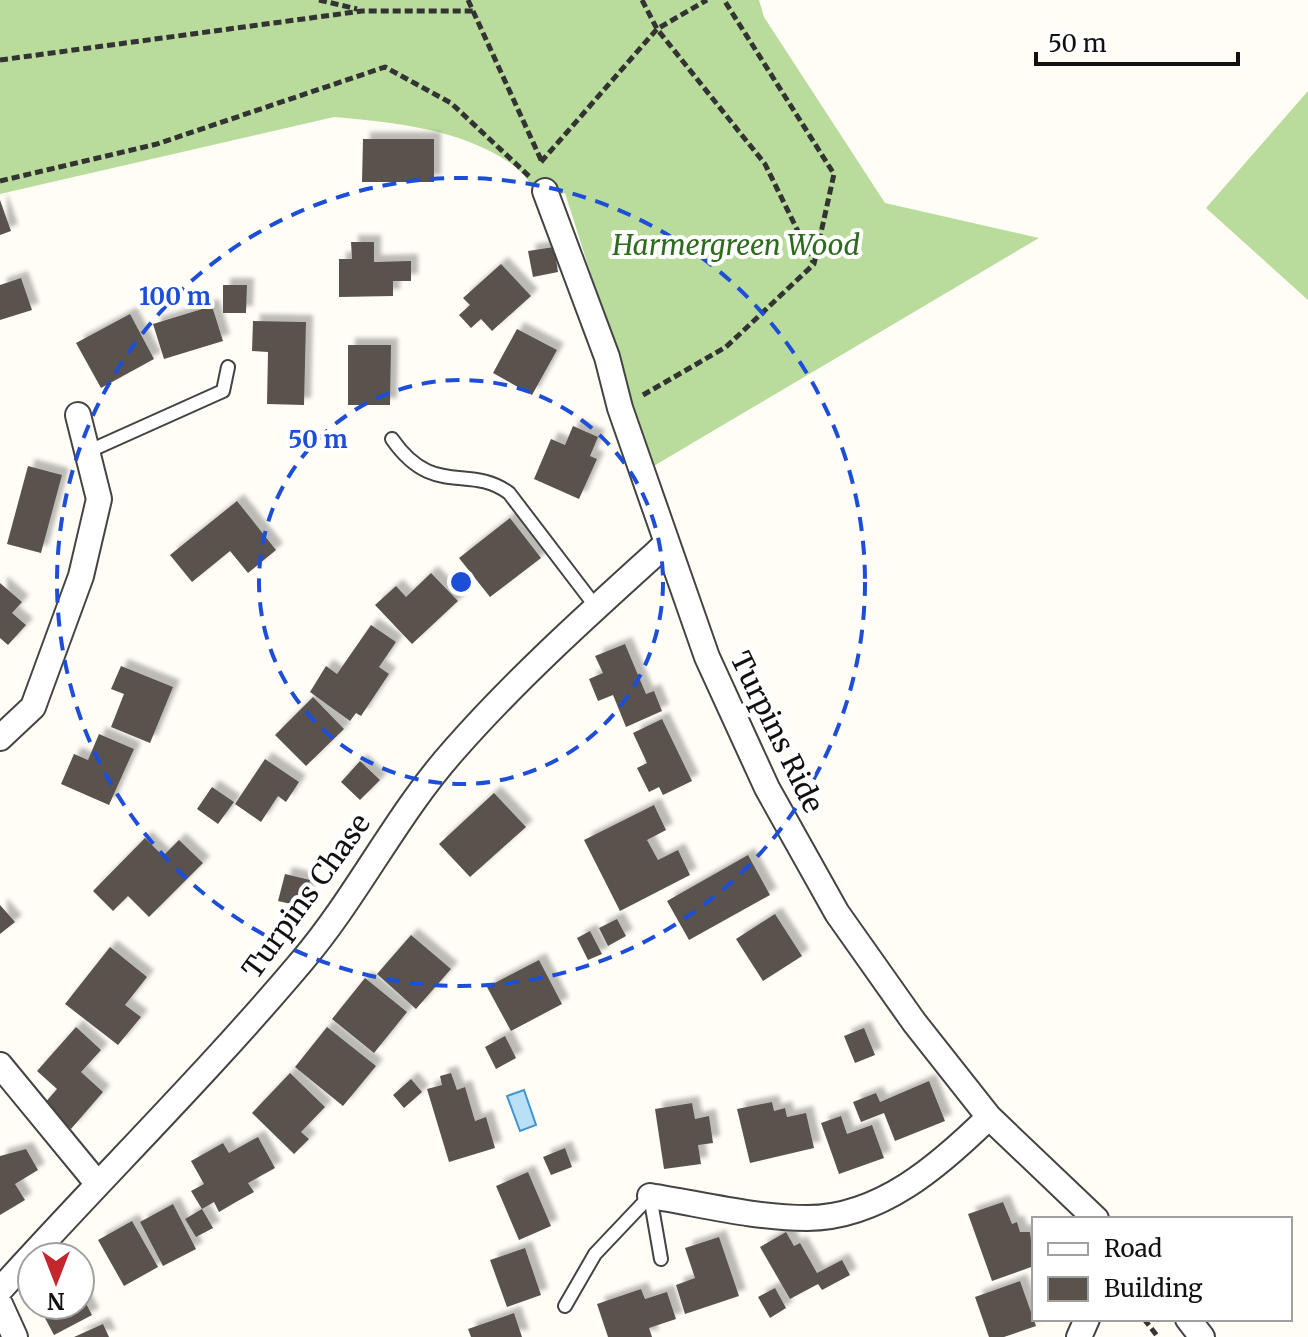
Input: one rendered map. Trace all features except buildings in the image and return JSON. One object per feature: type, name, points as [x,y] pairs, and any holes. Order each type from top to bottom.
[{"type":"street","name":"Turpins Ride","points":[[545,191],[607,357],[620,408],[707,657],[767,788],[837,913],[914,1022],[989,1117],[1094,1217]]},
{"type":"street","points":[[0,738],[33,707],[81,576],[99,499],[78,415]]},
{"type":"street","name":"Turpins Chase","points":[[0,1290],[97,1183],[186,1094],[305,958],[404,814],[454,750],[596,607],[666,544]]},
{"type":"street","points":[[0,1065],[97,1183]]},
{"type":"street","points":[[650,1196],[782,1216],[809,1218],[837,1214],[864,1206],[922,1176],[989,1117]]},
{"type":"street","points":[[0,1304],[15,1337]]},
{"type":"street","points":[[1190,1321],[1202,1337]]},
{"type":"lane","points":[[87,452],[223,391],[228,367]]},
{"type":"lane","points":[[392,439],[404,457],[434,475],[495,483],[509,493],[596,607]]},
{"type":"lane","points":[[650,1196],[661,1259]]},
{"type":"lane","points":[[565,1306],[595,1254],[650,1196]]},
{"type":"path","points":[[319,0],[362,11]]},
{"type":"path","points":[[468,0],[541,162],[545,191]]},
{"type":"path","points":[[642,0],[657,29],[765,164],[814,264]]},
{"type":"path","points":[[541,162],[657,29],[707,0]]},
{"type":"path","points":[[620,408],[726,347],[814,264],[834,174],[724,0]]},
{"type":"path","points":[[0,60],[362,11],[473,11]]},
{"type":"path","points":[[0,181],[157,144],[385,67],[451,103],[545,191]]},
{"type":"path","points":[[1146,1321],[1158,1337]]},
{"type":"green space","name":"Harmergreen Wood","points":[[0,0],[759,0],[764,17],[885,203],[1039,238],[652,467],[565,193],[542,198],[513,165],[450,135],[403,125],[334,117],[0,194]]},
{"type":"green space","points":[[1308,91],[1308,300],[1206,208]]},
{"type":"water","points":[[524,1090],[536,1125],[520,1131],[507,1096]]}]
